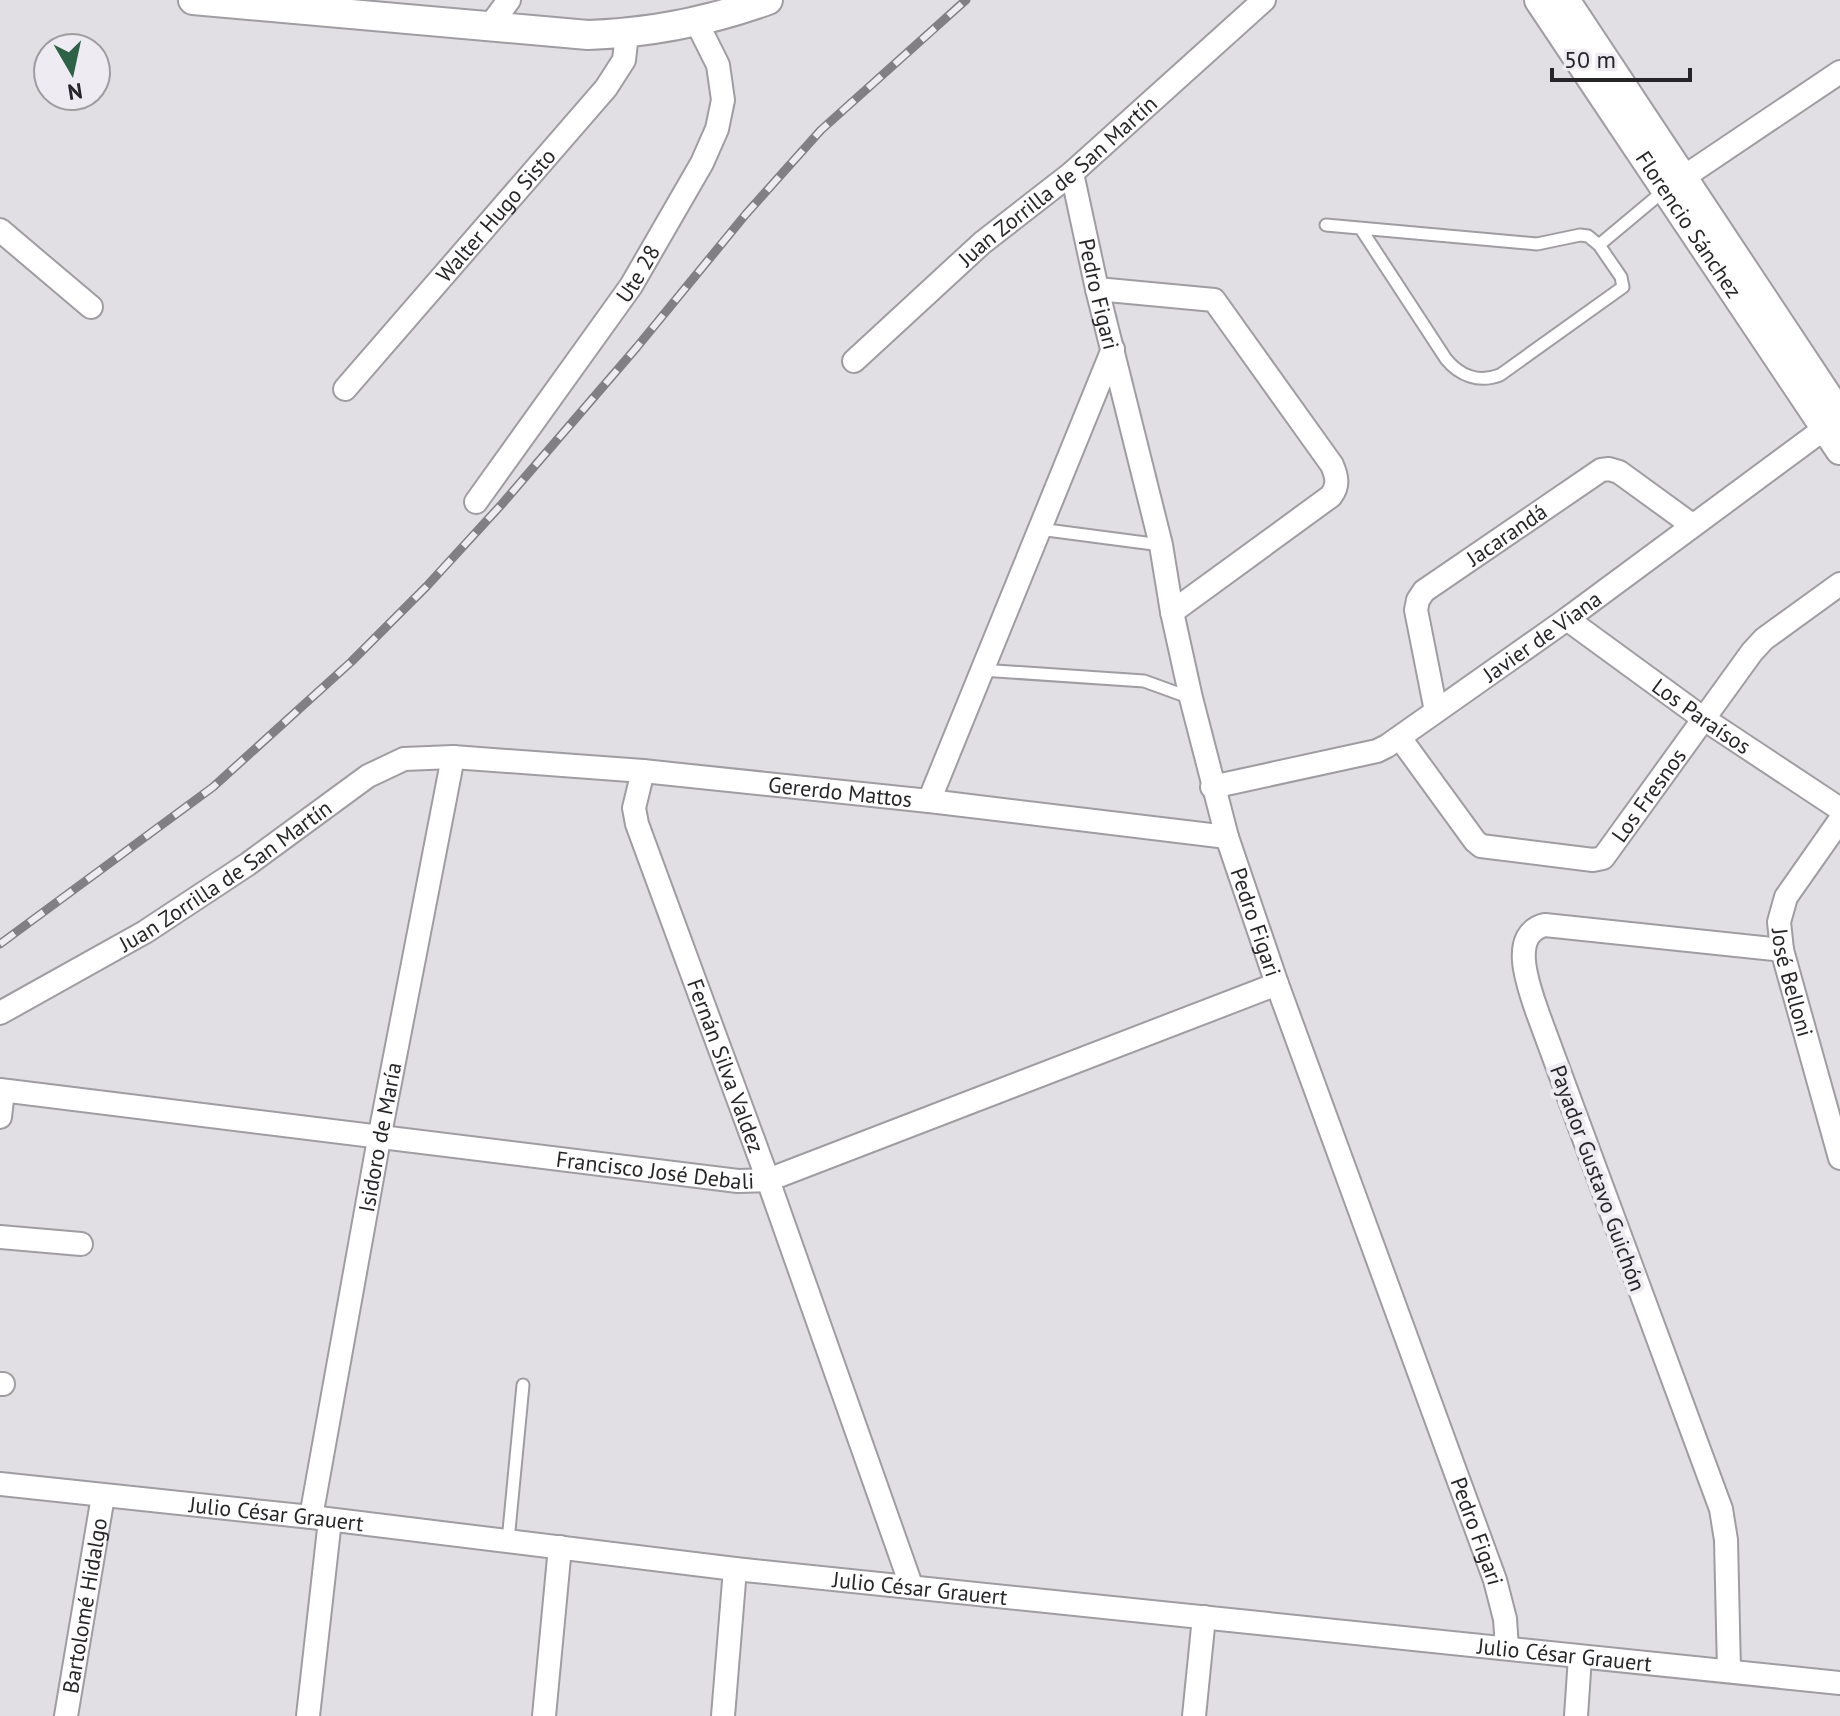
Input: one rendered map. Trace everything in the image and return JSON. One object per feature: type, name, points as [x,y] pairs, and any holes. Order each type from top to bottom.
[{"type":"street","points":[[193,0],[491,13],[588,35],[627,34],[696,21],[768,0]]},
{"type":"street","points":[[491,13],[509,0]]},
{"type":"street","name":"Juan Zorrilla de San Martín","points":[[854,361],[982,243],[1072,173],[1264,0]]},
{"type":"street","name":"Florencio Sánchez","points":[[1539,0],[1675,183]]},
{"type":"street","name":"Florencio Sánchez","points":[[1565,0],[1675,183],[1836,427]]},
{"type":"street","name":"Ute 28","points":[[476,502],[631,286],[702,163],[717,129],[723,100],[718,65],[696,21]]},
{"type":"street","name":"Walter Hugo Sisto","points":[[345,389],[606,88],[624,60],[627,34]]},
{"type":"street","points":[[1675,183],[1840,72]]},
{"type":"street","name":"Pedro Figari","points":[[1072,173],[1097,289],[1161,545],[1172,612],[1212,787],[1277,984],[1495,1580],[1505,1619],[1507,1648]]},
{"type":"street","points":[[0,230],[91,307]]},
{"type":"street","points":[[1097,289],[1214,300],[1337,475],[1336,489],[1331,496],[1172,612]]},
{"type":"street","points":[[929,801],[1113,349]]},
{"type":"street","name":"Javier de Viana","points":[[1212,787],[1377,751],[1400,738],[1692,525],[1836,427]]},
{"type":"street","name":"Jacarandá","points":[[1436,711],[1417,620],[1418,600],[1424,591],[1601,470],[1619,472],[1692,525]]},
{"type":"street","name":"Los Fresnos","points":[[1400,738],[1481,846],[1593,860],[1603,858],[1610,853],[1764,639],[1840,584]]},
{"type":"street","name":"Los Paraísos","points":[[1567,619],[1704,719],[1840,809]]},
{"type":"street","name":"Juan Zorrilla de San Martín","points":[[0,1013],[145,932],[248,864],[368,776],[404,759],[453,757]]},
{"type":"street","name":"Gererdo Mattos","points":[[453,757],[643,771],[1227,837]]},
{"type":"street","name":"Isidoro de María","points":[[308,1716],[320,1518],[379,1139],[453,757]]},
{"type":"street","name":"Fernán Silva Valdez","points":[[643,771],[634,808],[637,824],[768,1180],[911,1585]]},
{"type":"street","name":"José Belloni","points":[[1840,820],[1786,897],[1779,922],[1782,950],[1840,1158]]},
{"type":"street","name":"Payador Gustavo Guichón","points":[[1729,1671],[1726,1540],[1721,1509],[1550,1048],[1530,990],[1524,955],[1529,934],[1536,927],[1545,925],[1782,950]]},
{"type":"street","name":"Francisco José Debali","points":[[2,1090],[379,1139],[738,1181],[768,1180],[1277,984]]},
{"type":"street","points":[[0,1117],[2,1090]]},
{"type":"street","points":[[0,1237],[81,1244]]},
{"type":"street","name":"Julio César Grauert","points":[[0,1484],[320,1518],[735,1569],[1840,1683]]},
{"type":"street","name":"Bartolomé Hidalgo","points":[[66,1716],[103,1496]]},
{"type":"street","points":[[544,1716],[560,1547]]},
{"type":"street","points":[[723,1716],[735,1569]]},
{"type":"street","points":[[1194,1716],[1204,1617]]},
{"type":"street","points":[[1576,1716],[1580,1657]]},
{"type":"lane","points":[[1599,245],[1675,183]]},
{"type":"lane","points":[[1326,225],[1537,244],[1588,236],[1599,245],[1621,277],[1623,287],[1500,375],[1479,379],[1457,371],[1446,359],[1361,229]]},
{"type":"lane","points":[[1038,529],[1161,545]]},
{"type":"lane","points":[[981,670],[1144,681],[1191,698]]},
{"type":"lane","points":[[508,1541],[523,1385]]},
{"type":"railway","points":[[0,944],[213,787],[351,662],[426,587],[502,504],[746,214],[821,130],[966,0]]}]
